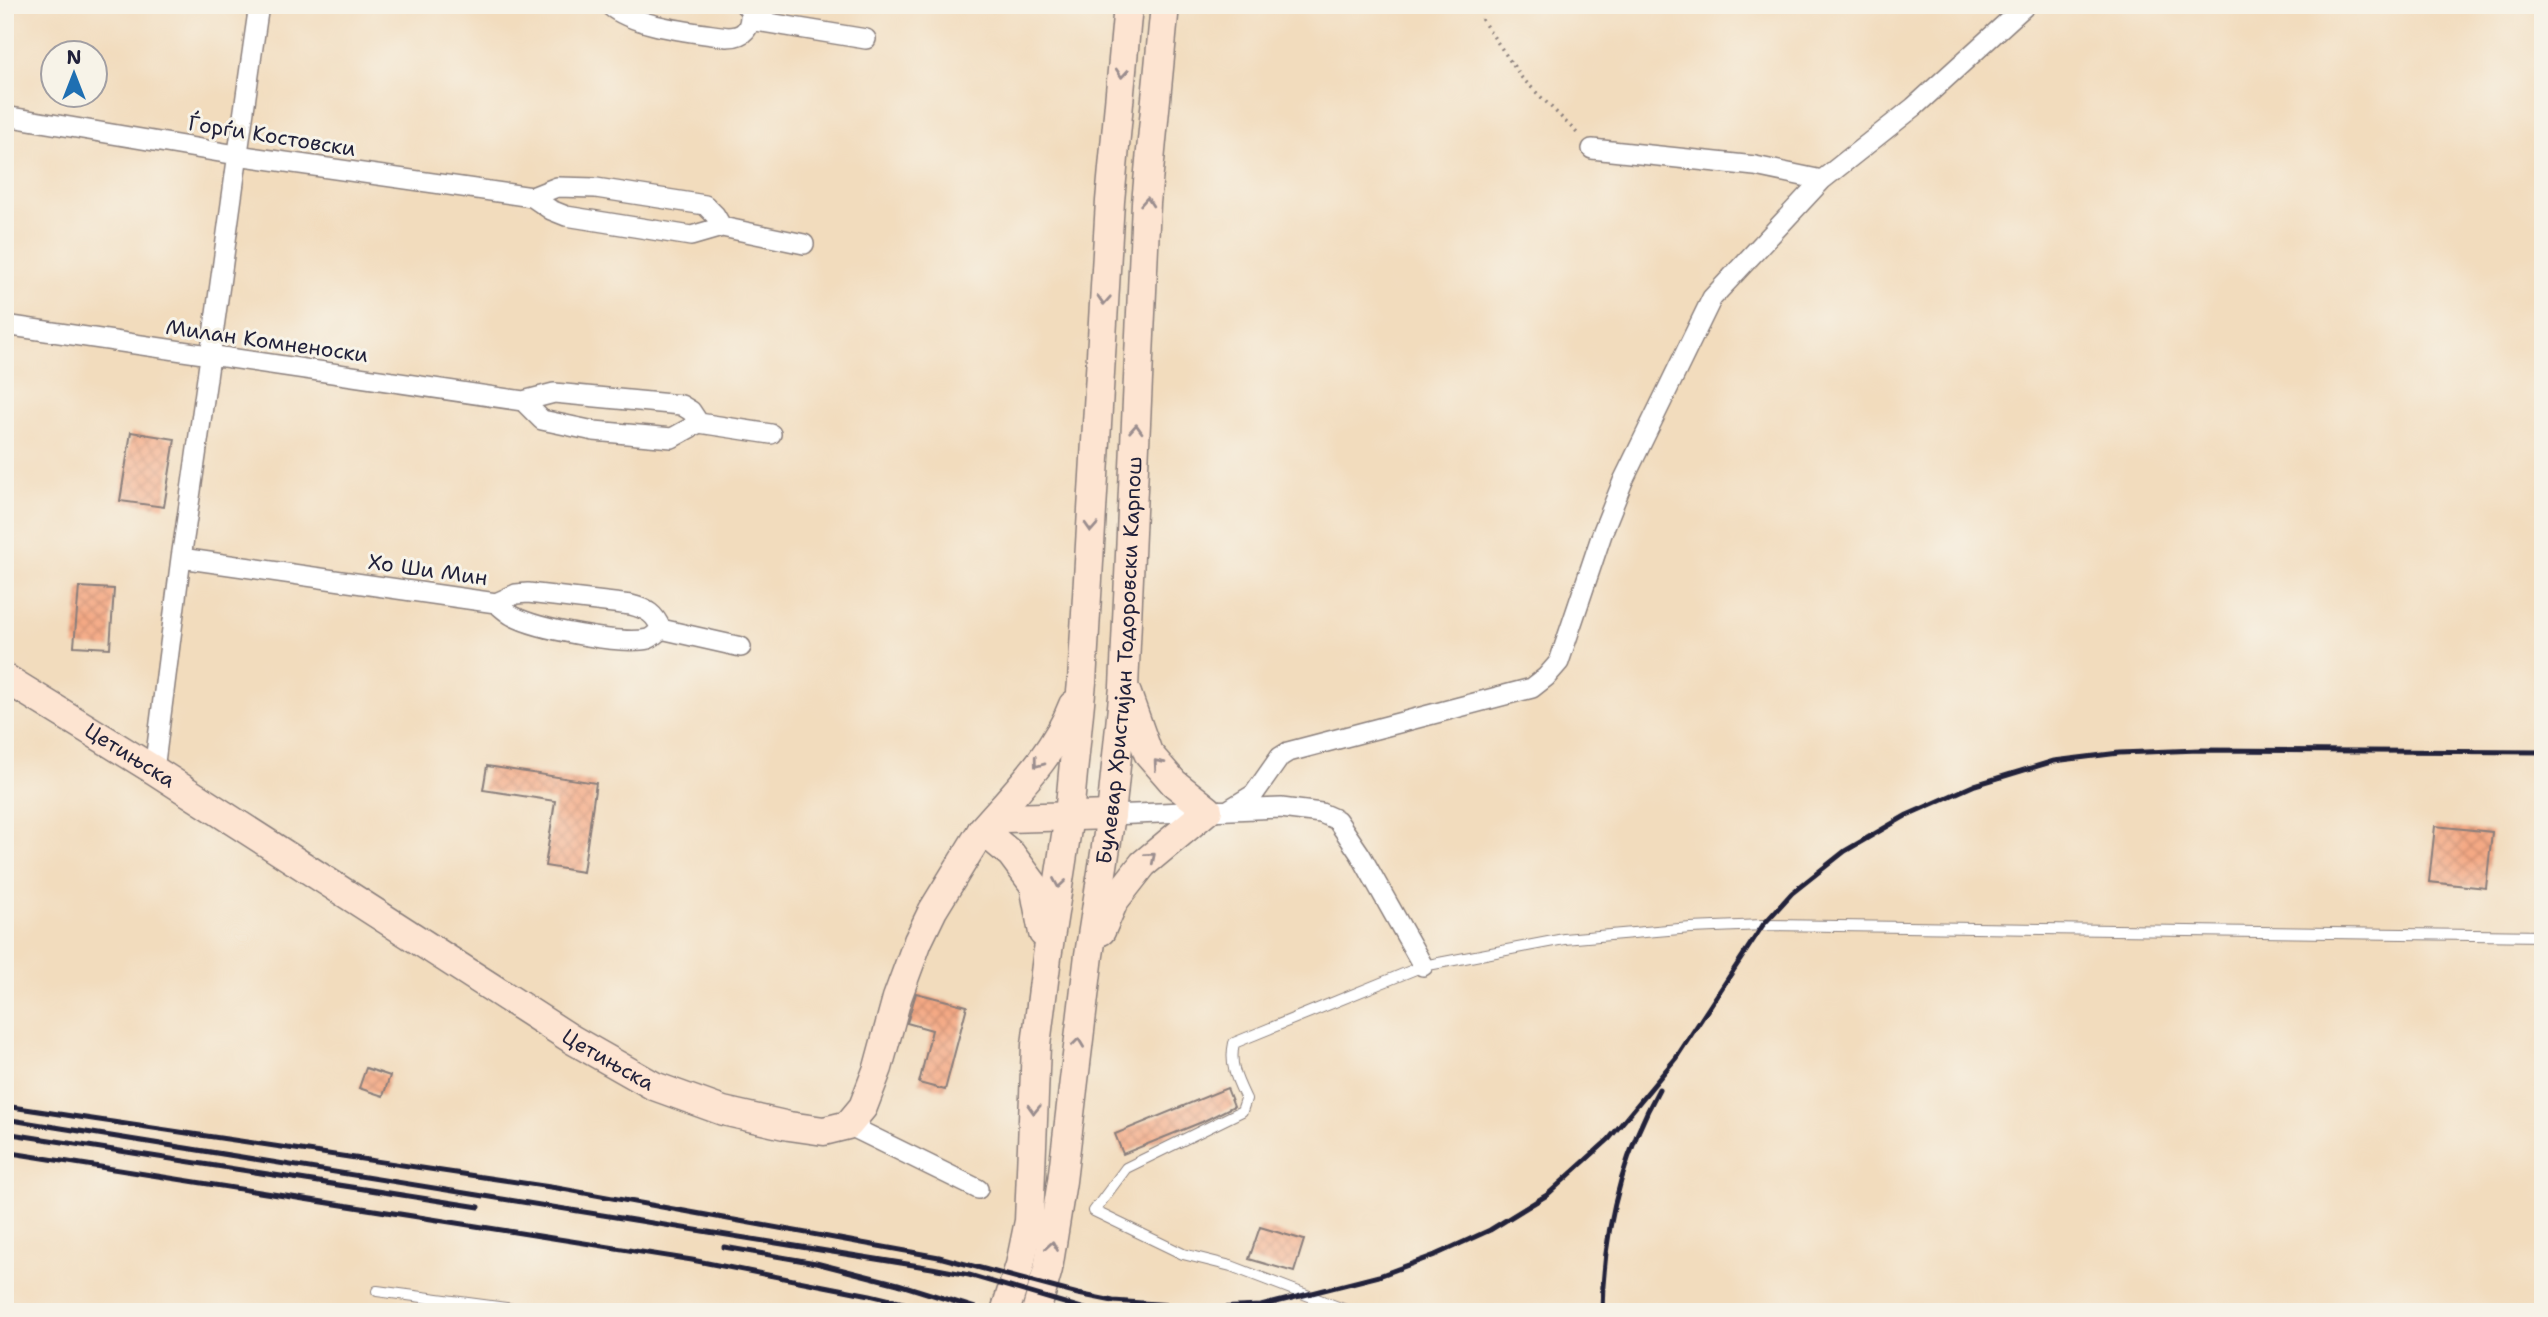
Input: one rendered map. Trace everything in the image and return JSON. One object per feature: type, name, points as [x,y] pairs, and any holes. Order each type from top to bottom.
[{"type":"street","points":[[154,770],[259,5]]},
{"type":"street","points":[[609,5],[621,14],[641,20],[727,37],[738,37],[745,33],[748,13],[866,39]]},
{"type":"street","name":"Булевар Христијан Тодоровски Карпош","points":[[1005,1312],[1020,1265],[1029,1221],[1036,1045],[1046,957],[1069,816],[1082,682],[1110,201],[1128,5]]},
{"type":"street","name":"Булевар Христијан Тодоровски Карпош","points":[[1036,1312],[1048,1269],[1062,1181],[1089,955],[1111,815],[1124,687],[1146,204],[1165,5]]},
{"type":"street","points":[[1089,955],[1114,901],[1143,864],[1218,810],[1242,804],[1254,794],[1280,757],[1298,748],[1532,688],[1546,677],[1559,662],[1603,531],[1623,481],[1712,298],[1822,180],[1914,107],[2026,5]]},
{"type":"street","name":"Ѓoрѓи Костовски","points":[[5,116],[237,155],[533,197],[551,210],[566,216],[621,225],[691,236],[722,227],[804,244]]},
{"type":"street","points":[[1592,149],[1755,166],[1822,180]]},
{"type":"street","name":"Ѓoрѓи Костовски","points":[[533,197],[557,187],[596,188],[705,205],[716,215],[722,227]]},
{"type":"street","name":"Милан Комненоски","points":[[5,325],[523,401],[554,393],[681,405],[691,411],[699,423]]},
{"type":"street","name":"Милан Комненоски","points":[[523,401],[542,420],[594,431],[672,438],[699,423],[771,434]]},
{"type":"street","name":"Хо Ши Мин","points":[[181,558],[496,603],[511,615],[532,624],[592,636],[628,640],[650,638],[661,629]]},
{"type":"street","points":[[496,603],[516,594],[528,593],[631,605],[645,609],[656,617],[661,629],[741,647]]},
{"type":"street","name":"Цетињска","points":[[5,678],[154,770],[573,1040],[654,1086],[723,1111],[789,1126],[824,1131],[848,1125]]},
{"type":"street","points":[[978,1189],[848,1125],[863,1107],[878,1068],[897,998],[918,941],[933,910],[982,830],[1037,766],[1066,724],[1082,682]]},
{"type":"street","points":[[1124,687],[1148,752],[1174,783],[1218,810]]},
{"type":"street","points":[[982,830],[1004,818],[1281,808],[1321,813],[1337,821],[1360,854],[1423,967]]},
{"type":"street","points":[[982,830],[1011,854],[1034,885],[1046,957]]},
{"type":"lane","points":[[1351,1312],[1231,1266],[1183,1255],[1094,1211],[1126,1168],[1242,1111],[1246,1099],[1231,1058],[1234,1043],[1423,967],[1564,939],[1690,928],[1763,925],[2543,936]]},
{"type":"lane","points":[[377,1291],[536,1312]]},
{"type":"path","points":[[1483,5],[1482,20],[1522,78],[1592,149]]},
{"type":"building","points":[[131,432],[175,439],[164,507],[120,501]]},
{"type":"building","points":[[79,587],[114,589],[110,648],[74,646]]},
{"type":"building","points":[[487,766],[596,783],[583,872],[545,866],[555,801],[483,790]]},
{"type":"building","points":[[2435,826],[2492,832],[2486,888],[2429,882]]},
{"type":"building","points":[[916,993],[967,1006],[945,1090],[919,1083],[932,1030],[907,1023]]},
{"type":"building","points":[[366,1068],[390,1076],[383,1096],[359,1088]]},
{"type":"building","points":[[1227,1088],[1234,1106],[1123,1154],[1115,1134]]},
{"type":"building","points":[[1260,1227],[1304,1240],[1294,1272],[1249,1259]]},
{"type":"railway","points":[[5,1106],[557,1188],[939,1257],[1113,1301],[1215,1308],[1261,1306],[1379,1276],[1435,1255],[1490,1230],[1547,1195],[1609,1139],[1676,1058],[1763,925],[1792,893],[1845,851],[1907,815],[1975,785],[2054,761],[2119,753],[2199,750],[2543,752]]},
{"type":"railway","points":[[1602,1312],[1606,1254],[1617,1197],[1634,1142],[1659,1089]]},
{"type":"railway","points":[[5,1119],[932,1268],[969,1275],[1095,1312]]},
{"type":"railway","points":[[5,1133],[479,1207]]},
{"type":"railway","points":[[5,1152],[692,1260],[870,1295],[940,1312]]},
{"type":"railway","points":[[724,1247],[816,1263],[898,1284],[988,1312]]}]
